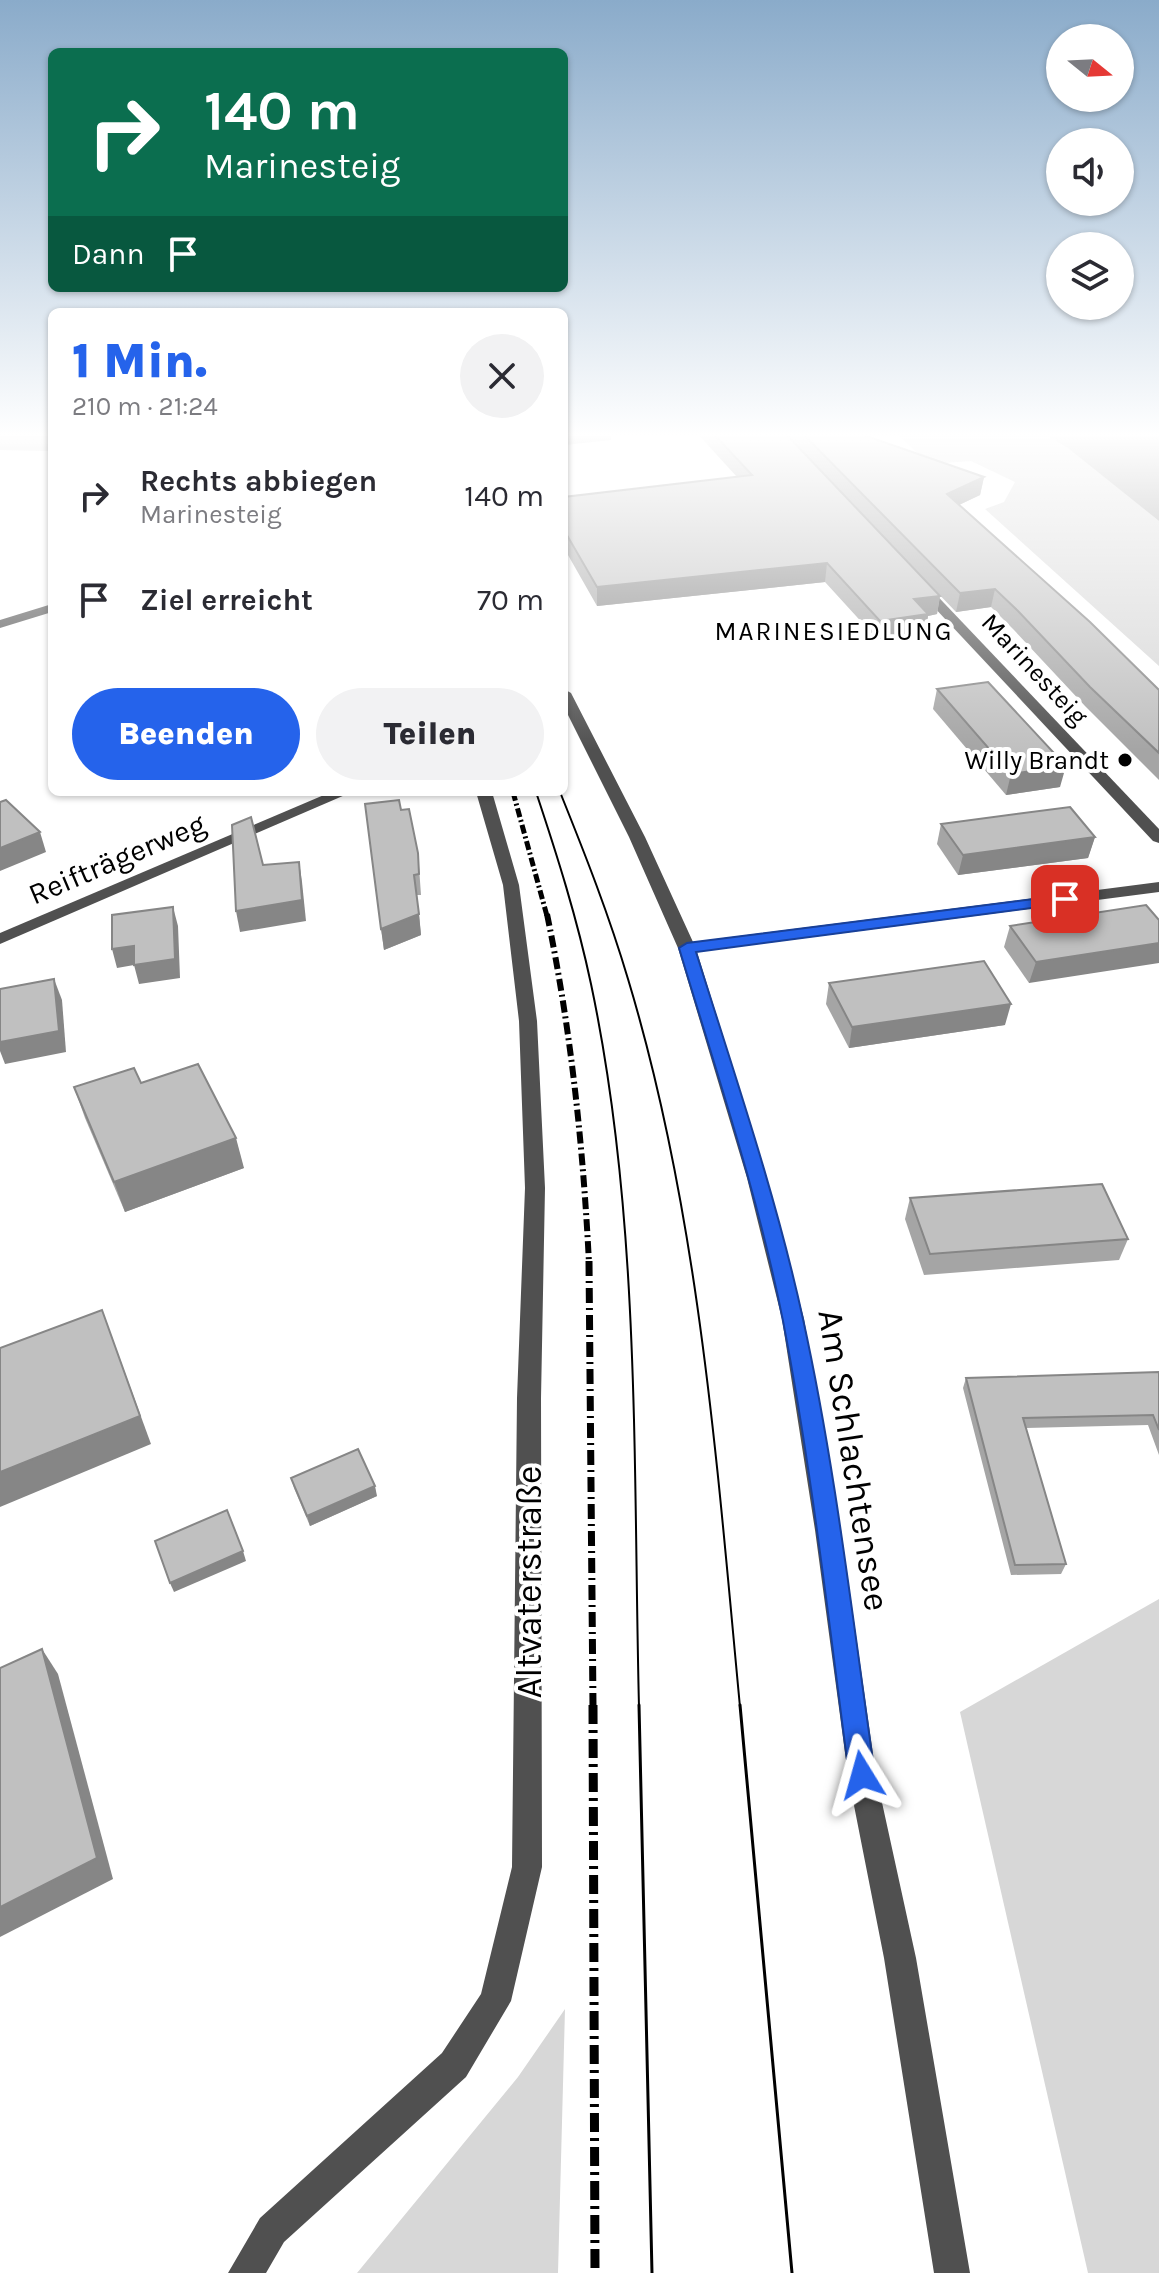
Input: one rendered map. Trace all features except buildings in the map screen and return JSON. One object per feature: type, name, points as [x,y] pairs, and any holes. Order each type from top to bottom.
[{"type":"street","name":"Marinesteig","points":[[908,572],[1159,838]]},
{"type":"street","points":[[0,624],[48,609]]},
{"type":"street","name":"Am Schlachtensee","points":[[568,701],[637,837],[687,948],[757,1178],[793,1319],[828,1530],[862,1775],[900,1958],[952,2273]]},
{"type":"street","name":"Reifträgerweg","points":[[0,939],[335,796]]},
{"type":"street","name":"Altvaterstraße","points":[[246,2273],[272,2230],[454,2065],[495,2001],[527,1867],[529,1413],[535,1188],[528,1021],[511,885],[485,796]]},
{"type":"street","points":[[687,948],[1159,887]]},
{"type":"shaded area","points":[[1017,538],[1159,538],[1159,666]]},
{"type":"shaded area","points":[[1159,1599],[1159,2273],[1088,2273],[960,1712]]},
{"type":"shaded area","points":[[565,2009],[558,2273],[357,2273],[518,2077]]},
{"type":"tram line","points":[[537,796],[566,887],[591,984],[619,1163],[632,1344],[639,1707]]},
{"type":"tram line","points":[[562,796],[605,908],[628,979],[672,1158],[702,1340],[740,1707]]},
{"type":"tram line","points":[[639,1705],[652,2273]]},
{"type":"tram line","points":[[740,1705],[792,2273]]},
{"type":"railway","points":[[514,796],[547,916]]},
{"type":"railway","points":[[547,914],[575,1088],[589,1263]]},
{"type":"railway","points":[[589,1261],[593,1707]]},
{"type":"railway","points":[[593,1705],[595,2273]]},
{"type":"place","name":"Willy Brandt","points":[[1125,760]]},
{"type":"district","name":"MARINESIEDLUNG","points":[[834,631]]},
{"type":"route","points":[[862,1775],[828,1530],[793,1319],[757,1178],[687,948],[1065,899]]}]
